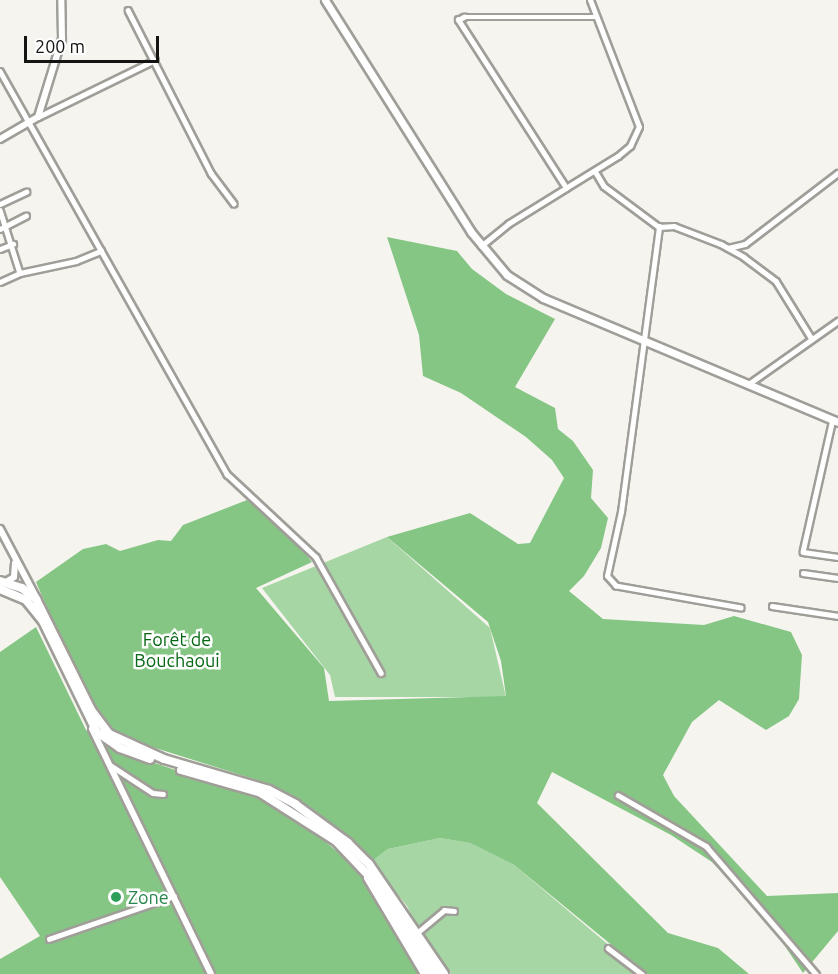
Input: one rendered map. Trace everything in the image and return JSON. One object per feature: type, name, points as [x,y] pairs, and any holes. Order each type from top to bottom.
[{"type":"main road","points":[[325,0],[481,246],[507,275],[543,298],[750,382],[835,420]]},
{"type":"main road","points":[[3,581],[36,599],[91,710],[108,734],[164,759],[279,794],[359,853],[393,896],[444,974]]},
{"type":"main road","points":[[0,589],[26,600],[43,621],[88,721],[102,737],[120,748],[270,797],[316,826],[358,861],[382,890],[434,974]]},
{"type":"main road","points":[[358,861],[425,974]]},
{"type":"main road","points":[[393,896],[434,974]]},
{"type":"street","points":[[38,117],[62,39],[61,0]]},
{"type":"street","points":[[481,246],[630,146],[639,127],[590,0]]},
{"type":"street","points":[[128,10],[211,173],[234,203]]},
{"type":"street","points":[[566,188],[458,20],[464,17],[597,17]]},
{"type":"street","points":[[0,139],[38,117],[155,60]]},
{"type":"street","points":[[0,70],[227,474],[316,557],[381,673]]},
{"type":"street","points":[[595,171],[604,186],[658,227],[674,226],[728,248],[776,281],[813,339]]},
{"type":"street","points":[[728,248],[745,244],[838,173]]},
{"type":"street","points":[[0,204],[26,192]]},
{"type":"street","points":[[0,210],[13,244],[20,273]]},
{"type":"street","points":[[0,229],[26,216]]},
{"type":"street","points":[[658,227],[609,583],[741,608]]},
{"type":"street","points":[[0,249],[13,244]]},
{"type":"street","points":[[0,282],[20,273],[76,261],[100,251]]},
{"type":"street","points":[[750,382],[838,321]]},
{"type":"street","points":[[835,420],[803,552],[838,557]]},
{"type":"street","points":[[0,529],[36,599]]},
{"type":"street","points":[[3,581],[16,571],[13,554]]},
{"type":"street","points":[[803,573],[838,578]]},
{"type":"street","points":[[772,606],[838,616]]},
{"type":"street","points":[[88,721],[211,974]]},
{"type":"street","points":[[110,765],[153,793],[163,794]]},
{"type":"street","points":[[618,795],[706,846],[816,974]]},
{"type":"street","points":[[49,939],[174,896]]},
{"type":"street","points":[[417,933],[444,910],[454,911]]},
{"type":"street","points":[[608,948],[642,974]]},
{"type":"green space","name":"Forêt de Bouchaoui","points":[[387,237],[457,251],[472,269],[506,294],[555,319],[515,387],[555,408],[558,429],[573,441],[593,470],[591,498],[608,518],[601,548],[584,576],[569,591],[603,619],[704,625],[734,616],[791,632],[802,655],[799,699],[789,716],[766,730],[719,700],[692,722],[663,775],[674,796],[767,896],[838,893],[838,931],[803,973],[770,924],[712,862],[671,835],[552,772],[537,803],[668,933],[718,948],[749,974],[647,974],[514,865],[470,843],[440,838],[388,849],[371,862],[346,835],[260,781],[111,734],[85,695],[36,582],[83,549],[106,544],[120,551],[158,540],[171,541],[183,525],[247,500],[294,539],[312,562],[256,588],[324,668],[329,701],[506,696],[501,661],[488,622],[387,537],[470,513],[518,544],[530,543],[564,478],[552,460],[526,437],[461,393],[423,376],[419,335]]},
{"type":"green space","points":[[387,537],[490,628],[506,697],[335,697],[330,675],[262,588]]},
{"type":"green space","points":[[36,627],[86,730],[107,747],[253,796],[302,822],[359,870],[419,974],[0,974],[0,959],[40,936],[0,877],[0,652]]},
{"type":"green space","points":[[440,838],[470,843],[514,865],[643,974],[451,974],[417,927],[407,906],[371,862],[388,849]]},
{"type":"place","name":"Zone","points":[[116,897]]}]
